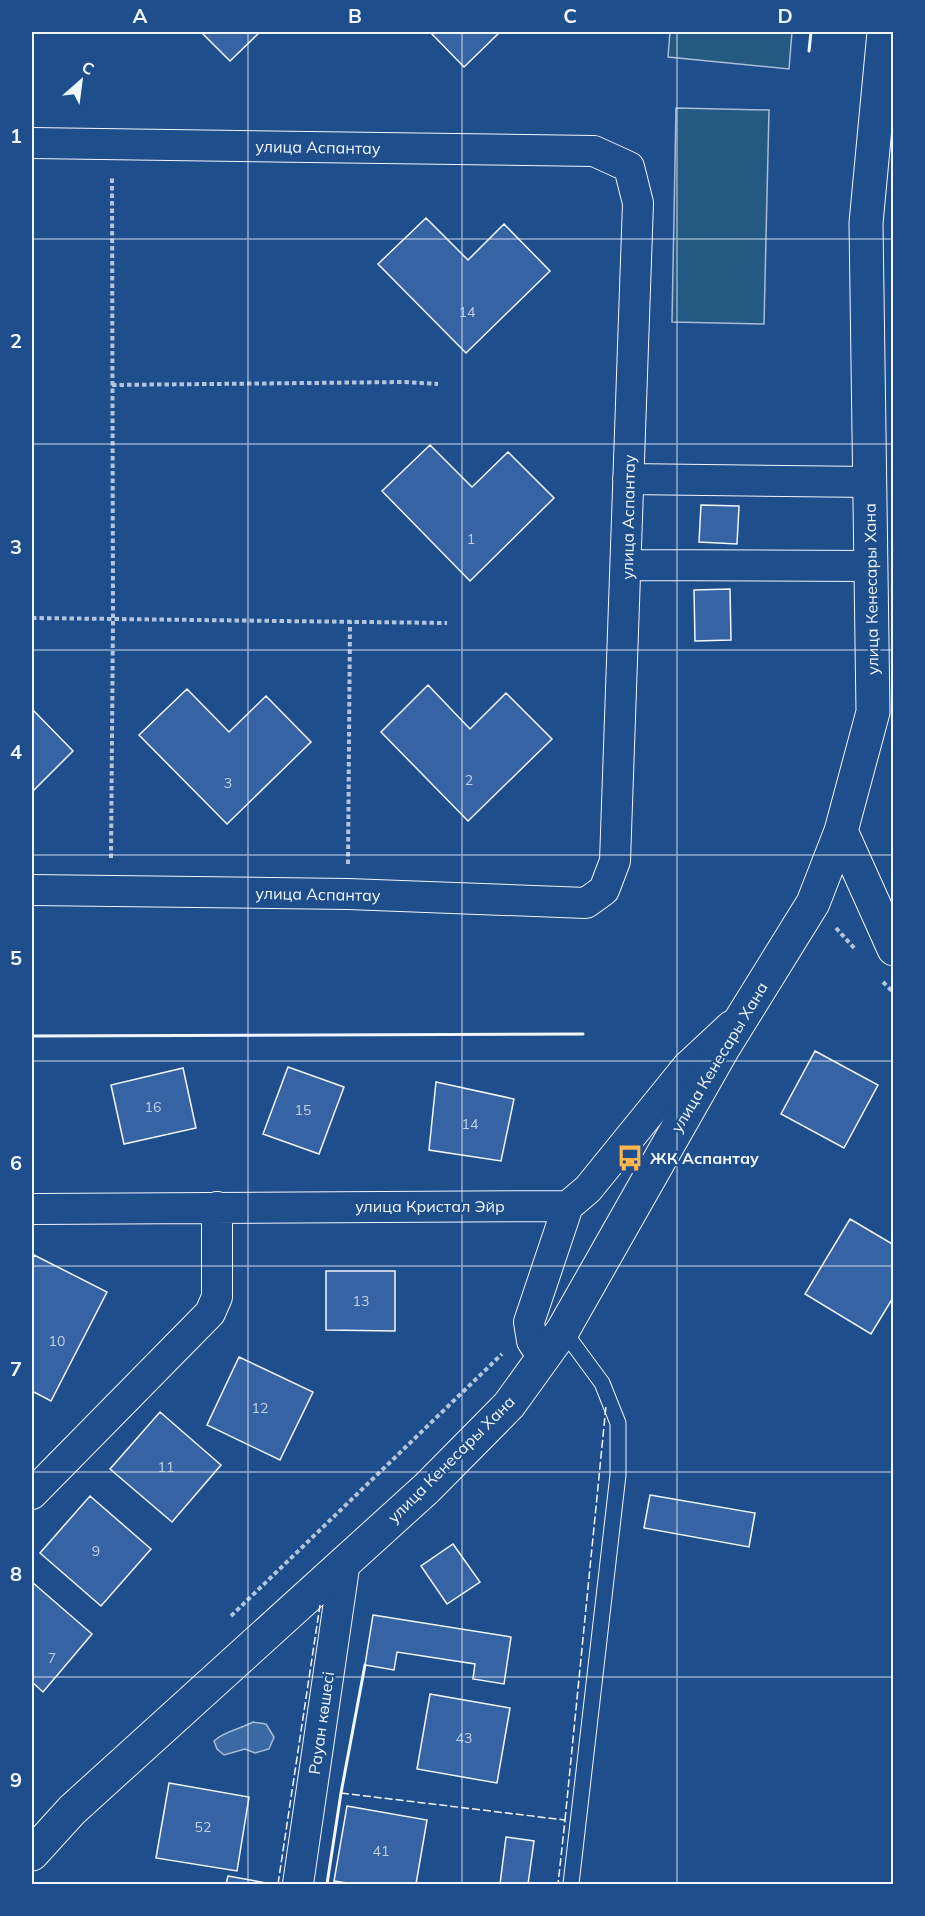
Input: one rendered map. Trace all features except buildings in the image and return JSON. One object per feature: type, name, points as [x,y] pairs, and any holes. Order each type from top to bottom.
[{"type":"street","name":"улица Кенесары Хана","points":[[32,1854],[72,1810],[427,1488],[509,1405],[536,1343],[563,1330],[722,1050],[813,903],[841,831],[873,712],[866,223],[884,32]]},
{"type":"street","name":"улица Аспантау","points":[[32,143],[594,151],[629,168],[639,203],[615,861],[604,890],[586,903],[348,894],[32,890]]},
{"type":"street","points":[[628,479],[870,482]]},
{"type":"street","points":[[627,565],[871,566]]},
{"type":"street","points":[[841,831],[894,949]]},
{"type":"street","points":[[536,1343],[530,1322],[568,1206],[588,1189],[687,1067],[744,1015]]},
{"type":"street","name":"улица Кристал Эйр","points":[[32,1209],[568,1206]]},
{"type":"street","points":[[32,1494],[210,1313],[218,1297],[217,1207]]},
{"type":"street","name":"Рауан көшесі","points":[[298,1884],[345,1562]]},
{"type":"lane","points":[[563,1330],[602,1383],[618,1423],[618,1475],[571,1884]]},
{"type":"path","points":[[111,891],[112,145]]},
{"type":"path","points":[[112,385],[405,382],[438,384]]},
{"type":"path","points":[[32,618],[447,623]]},
{"type":"path","points":[[348,894],[350,621]]},
{"type":"path","points":[[229,1618],[405,1446],[536,1343]]},
{"type":"shaded area","points":[[670,32],[792,32],[789,69],[668,57]]},
{"type":"shaded area","points":[[676,108],[769,110],[764,324],[672,322]]},
{"type":"shaded area","points":[[253,1722],[266,1724],[274,1737],[269,1749],[255,1753],[245,1749],[224,1755],[217,1749],[214,1741],[218,1738]]},
{"type":"fence","points":[[565,1820],[606,1406]]},
{"type":"fence","points":[[278,1884],[320,1605]]},
{"type":"fence","points":[[341,1793],[565,1820],[558,1884]]},
{"type":"wall","points":[[809,51],[811,32]]},
{"type":"wall","points":[[32,1036],[583,1034]]},
{"type":"wall","points":[[327,1884],[365,1665]]},
{"type":"place","name":"ЖК Аспантау","points":[[630,1158]]}]
